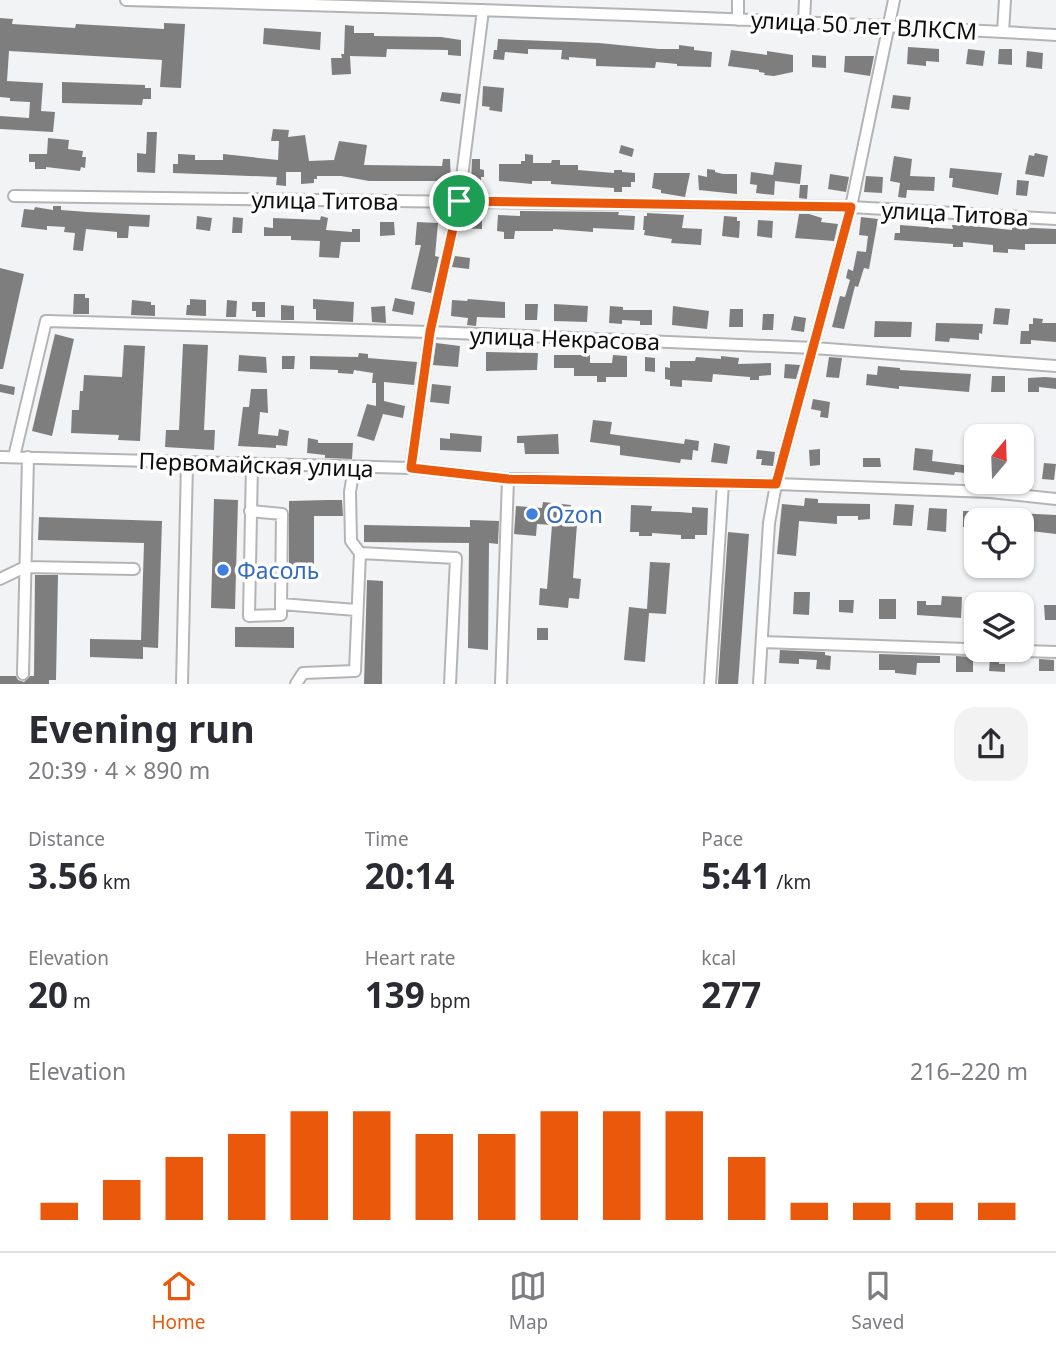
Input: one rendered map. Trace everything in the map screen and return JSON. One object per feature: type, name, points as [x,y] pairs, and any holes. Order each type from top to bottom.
[{"type":"street","name":"улица 50 лет ВЛКСМ","points":[[126,0],[479,6],[564,13],[1056,35]]},
{"type":"street","points":[[564,0],[564,13]]},
{"type":"street","points":[[737,20],[738,0]]},
{"type":"street","points":[[804,22],[805,0]]},
{"type":"street","points":[[759,684],[769,523],[776,484],[851,207],[894,0]]},
{"type":"street","points":[[1003,32],[1004,0]]},
{"type":"street","points":[[411,468],[430,332],[459,201],[479,6]]},
{"type":"street","name":"улица Титова","points":[[14,196],[851,207],[1056,219]]},
{"type":"street","name":"улица Некрасова","points":[[14,457],[46,321],[430,332],[814,348],[1056,366]]},
{"type":"street","name":"Первомайская улица","points":[[0,457],[411,468],[508,479],[776,484],[990,492],[1056,499]]},
{"type":"street","points":[[23,674],[28,457]]},
{"type":"street","points":[[182,684],[187,463]]},
{"type":"street","points":[[250,511],[282,514],[281,615],[249,616],[250,511],[252,464]]},
{"type":"street","points":[[296,684],[303,673],[355,671],[360,553],[351,541],[350,492],[354,467]]},
{"type":"street","points":[[501,684],[508,479]]},
{"type":"street","points":[[710,684],[723,483]]},
{"type":"street","points":[[360,553],[456,558],[450,684]]},
{"type":"street","points":[[0,579],[25,567],[134,569]]},
{"type":"street","points":[[281,604],[356,610]]},
{"type":"street","points":[[762,642],[1056,652]]},
{"type":"building","points":[[0,18],[13,19],[12,24],[75,28],[76,24],[164,29],[164,23],[185,24],[181,88],[160,87],[162,60],[9,51],[7,81],[43,83],[41,111],[55,112],[53,132],[0,129],[0,116],[29,118],[30,102],[10,101],[10,98],[0,97]]},
{"type":"building","points":[[345,25],[354,26],[354,33],[374,33],[374,36],[461,40],[461,56],[448,55],[448,50],[387,49],[386,57],[350,56],[351,74],[332,75],[331,58],[342,58],[341,54],[344,54]]},
{"type":"building","points":[[264,28],[321,32],[320,50],[263,44]]},
{"type":"building","points":[[498,39],[599,43],[659,49],[679,49],[679,45],[712,52],[711,67],[656,62],[655,68],[596,66],[596,59],[561,59],[562,50],[528,49],[528,54],[505,52],[504,60],[493,59]]},
{"type":"building","points":[[908,47],[939,49],[939,62],[926,61],[926,66],[907,64]]},
{"type":"building","points":[[968,49],[985,51],[983,66],[966,64]]},
{"type":"building","points":[[999,49],[1012,49],[1012,65],[998,64]]},
{"type":"building","points":[[731,50],[793,55],[793,72],[774,76],[764,75],[765,73],[759,70],[728,66]]},
{"type":"building","points":[[1027,51],[1043,53],[1042,69],[1026,67]]},
{"type":"building","points":[[812,55],[826,56],[826,68],[812,67]]},
{"type":"building","points":[[845,56],[874,56],[870,76],[844,72]]},
{"type":"building","points":[[62,82],[145,85],[145,88],[151,88],[151,99],[143,99],[142,105],[62,103]]},
{"type":"building","points":[[483,86],[504,88],[502,112],[482,106]]},
{"type":"building","points":[[442,92],[461,94],[460,104],[440,101]]},
{"type":"building","points":[[893,95],[911,97],[909,110],[891,108]]},
{"type":"building","points":[[273,129],[289,130],[288,137],[305,135],[309,161],[334,160],[339,141],[367,145],[364,165],[442,166],[443,159],[450,159],[451,182],[448,188],[441,187],[441,181],[369,181],[341,176],[317,176],[314,183],[301,184],[301,172],[286,172],[286,186],[276,185],[277,177],[173,173],[173,164],[178,164],[178,154],[195,155],[195,160],[223,160],[223,154],[278,160],[279,141],[271,141]]},
{"type":"building","points":[[147,132],[157,132],[155,173],[137,172],[137,153],[146,154]]},
{"type":"building","points":[[48,138],[69,140],[68,149],[83,151],[82,157],[86,157],[85,168],[81,167],[80,171],[46,167],[35,169],[35,162],[29,162],[29,154],[47,154]]},
{"type":"building","points":[[621,145],[634,149],[632,157],[619,153]]},
{"type":"building","points":[[1035,153],[1048,156],[1044,177],[1025,174],[1029,155],[1034,156]]},
{"type":"building","points":[[525,154],[533,155],[533,163],[560,160],[560,165],[578,165],[578,170],[614,173],[614,170],[622,170],[635,173],[635,182],[631,182],[631,187],[622,187],[622,192],[614,192],[614,188],[551,184],[551,181],[532,181],[532,184],[499,181],[499,164],[521,164],[521,161],[525,161]]},
{"type":"building","points":[[894,156],[912,159],[910,176],[935,177],[934,191],[907,190],[906,198],[898,197],[900,183],[890,181]]},
{"type":"building","points":[[472,159],[480,159],[480,169],[484,170],[481,182],[471,182]]},
{"type":"building","points":[[775,162],[802,165],[800,184],[775,181],[774,195],[756,193],[757,185],[750,184],[751,172],[773,175]]},
{"type":"building","points":[[950,168],[1002,173],[998,195],[952,187]]},
{"type":"building","points":[[707,169],[723,174],[737,174],[737,194],[699,190],[698,175],[707,177]]},
{"type":"building","points":[[654,173],[690,173],[685,197],[661,193],[661,190],[652,188]]},
{"type":"building","points":[[830,174],[849,177],[846,192],[828,189]]},
{"type":"building","points":[[866,176],[883,177],[882,193],[864,192]]},
{"type":"building","points":[[1017,180],[1029,181],[1027,196],[1016,195]]},
{"type":"building","points":[[800,185],[808,185],[807,199],[799,198]]},
{"type":"building","points":[[53,206],[61,206],[61,210],[150,215],[149,227],[129,226],[128,238],[117,238],[117,232],[86,229],[83,251],[73,250],[75,233],[64,232],[65,227],[47,226],[47,230],[21,227],[24,209],[34,210],[35,207],[53,210]]},
{"type":"building","points":[[474,210],[482,210],[482,229],[461,228],[464,213],[474,213]]},
{"type":"building","points":[[520,211],[619,212],[618,215],[635,216],[634,230],[593,228],[593,232],[553,229],[515,231],[514,239],[504,239],[504,232],[497,231],[498,215],[520,216]]},
{"type":"building","points":[[647,213],[684,215],[682,228],[702,229],[701,245],[671,243],[672,239],[644,235],[644,216],[647,216]]},
{"type":"building","points":[[799,214],[809,214],[822,218],[821,222],[838,224],[834,241],[795,238]]},
{"type":"building","points":[[197,216],[212,218],[210,231],[196,229]]},
{"type":"building","points":[[321,216],[328,218],[326,230],[352,232],[352,229],[360,229],[360,242],[341,242],[339,258],[319,257],[320,241],[291,240],[291,236],[264,236],[264,227],[273,228],[273,218],[320,220]]},
{"type":"building","points":[[724,216],[737,217],[737,221],[740,221],[739,238],[722,236]]},
{"type":"building","points":[[233,217],[243,218],[242,233],[232,233]]},
{"type":"building","points":[[861,217],[878,219],[869,269],[864,268],[858,287],[855,286],[844,329],[832,327],[840,296],[845,297],[850,280],[846,278],[848,269],[853,271],[857,251],[866,252],[868,236],[859,235]]},
{"type":"building","points":[[758,220],[773,221],[772,238],[757,236]]},
{"type":"building","points":[[380,222],[394,222],[395,235],[380,236]]},
{"type":"building","points":[[417,222],[438,223],[435,256],[439,257],[431,293],[411,289],[421,245],[415,245]]},
{"type":"building","points":[[900,225],[953,229],[952,225],[1012,230],[1012,227],[1056,229],[1056,244],[1025,244],[1025,250],[1008,249],[1008,253],[993,252],[993,245],[963,242],[963,247],[953,247],[953,244],[894,240],[895,233],[900,233]]},
{"type":"building","points":[[455,256],[470,258],[469,269],[452,267]]},
{"type":"building","points":[[0,268],[24,274],[3,369],[0,369]]},
{"type":"building","points":[[74,294],[85,294],[85,298],[89,298],[89,314],[73,314]]},
{"type":"building","points":[[395,298],[415,302],[413,315],[392,311]]},
{"type":"building","points":[[190,299],[206,300],[206,316],[186,315]]},
{"type":"building","points":[[313,299],[354,302],[353,322],[316,320]]},
{"type":"building","points":[[132,300],[151,302],[151,305],[155,305],[155,316],[131,315]]},
{"type":"building","points":[[227,300],[237,301],[236,317],[226,317]]},
{"type":"building","points":[[452,300],[505,302],[505,318],[477,317],[476,326],[467,325],[468,318],[451,316]]},
{"type":"building","points":[[252,302],[265,302],[265,317],[256,317],[256,311],[252,311]]},
{"type":"building","points":[[525,304],[538,304],[537,320],[525,320]]},
{"type":"building","points":[[554,304],[588,306],[587,322],[554,321]]},
{"type":"building","points":[[281,305],[294,306],[294,320],[281,320]]},
{"type":"building","points":[[385,306],[386,323],[372,322],[371,307]]},
{"type":"building","points":[[610,306],[623,307],[623,310],[652,310],[652,325],[622,320],[622,324],[609,323]]},
{"type":"building","points":[[673,306],[709,311],[707,329],[672,325]]},
{"type":"building","points":[[995,308],[1010,309],[1008,325],[993,324]]},
{"type":"building","points":[[730,309],[743,309],[743,327],[729,327]]},
{"type":"building","points":[[763,314],[774,314],[773,330],[762,330]]},
{"type":"building","points":[[794,316],[806,318],[804,332],[791,330]]},
{"type":"building","points":[[1033,318],[1043,319],[1042,323],[1056,323],[1056,342],[1031,340],[1031,344],[1020,344],[1021,331],[1029,331]]},
{"type":"building","points":[[875,321],[912,322],[911,337],[874,337]]},
{"type":"building","points":[[936,323],[983,324],[982,334],[979,333],[979,340],[950,338],[949,342],[935,341]]},
{"type":"building","points":[[55,334],[74,339],[52,436],[32,431]]},
{"type":"building","points":[[436,343],[460,346],[458,367],[433,365]]},
{"type":"building","points":[[183,344],[208,345],[204,430],[215,430],[214,450],[165,447],[166,430],[179,430]]},
{"type":"building","points":[[124,345],[145,346],[140,441],[118,440],[119,435],[71,433],[72,410],[79,410],[84,375],[122,377]]},
{"type":"building","points":[[486,352],[538,353],[537,370],[486,371]]},
{"type":"building","points":[[359,353],[368,354],[368,358],[417,362],[414,385],[384,382],[384,401],[405,406],[403,418],[383,414],[374,441],[357,436],[367,404],[376,406],[373,373],[354,370],[353,374],[338,373],[338,370],[310,369],[310,356],[358,357]]},
{"type":"building","points":[[239,355],[266,357],[267,373],[238,371]]},
{"type":"building","points":[[554,355],[590,355],[590,363],[612,363],[613,355],[627,356],[627,377],[606,377],[606,382],[597,382],[597,376],[574,376],[574,368],[554,368]]},
{"type":"building","points":[[282,356],[295,356],[294,369],[282,369]]},
{"type":"building","points":[[721,356],[739,358],[738,364],[771,363],[771,375],[750,380],[750,377],[713,374],[712,382],[682,380],[682,387],[670,386],[670,380],[665,379],[665,367],[670,368],[670,361],[695,361],[696,357],[721,359]]},
{"type":"building","points":[[645,357],[655,358],[655,372],[645,371]]},
{"type":"building","points":[[829,357],[842,358],[839,378],[826,377]]},
{"type":"building","points":[[785,364],[800,365],[796,379],[784,378]]},
{"type":"building","points":[[878,366],[971,374],[969,392],[866,385],[867,374],[877,375]]},
{"type":"building","points":[[992,376],[1005,376],[1005,392],[991,392]]},
{"type":"building","points":[[1028,378],[1056,378],[1056,389],[1039,387],[1039,392],[1028,392]]},
{"type":"building","points":[[0,384],[15,387],[14,395],[0,392]]},
{"type":"building","points":[[432,384],[451,386],[449,404],[430,402]]},
{"type":"building","points":[[251,389],[267,389],[268,413],[260,412],[258,434],[278,436],[279,429],[289,431],[287,446],[238,446],[243,407],[249,407]]},
{"type":"building","points":[[813,399],[830,402],[828,418],[820,417],[821,411],[811,409]]},
{"type":"building","points":[[593,420],[612,422],[610,434],[684,444],[685,439],[699,441],[698,451],[693,450],[692,460],[681,459],[680,463],[620,455],[620,446],[590,442]]},
{"type":"building","points":[[450,433],[482,436],[481,452],[440,450],[440,438],[450,439]]},
{"type":"building","points":[[558,434],[559,454],[525,454],[524,443],[517,443],[517,436]]},
{"type":"building","points":[[308,438],[318,440],[318,443],[353,443],[352,459],[325,458],[325,455],[307,453]]},
{"type":"building","points":[[714,443],[730,446],[727,464],[711,462]]},
{"type":"building","points":[[915,448],[933,450],[932,461],[964,465],[964,473],[955,472],[954,475],[913,470]]},
{"type":"building","points":[[820,449],[820,465],[810,466],[809,450]]},
{"type":"building","points":[[757,450],[775,452],[773,466],[761,465],[762,459],[756,459]]},
{"type":"building","points":[[863,458],[880,458],[881,467],[863,467]]},
{"type":"building","points":[[1044,463],[1056,464],[1054,480],[1042,479]]},
{"type":"building","points":[[805,498],[818,499],[818,503],[870,504],[870,519],[837,516],[837,524],[799,521],[796,556],[777,554],[782,504],[804,506]]},
{"type":"building","points":[[214,499],[238,500],[235,609],[211,608]]},
{"type":"building","points":[[342,500],[343,516],[314,516],[314,577],[289,576],[289,501]]},
{"type":"building","points":[[543,502],[571,505],[570,509],[591,511],[590,525],[577,524],[573,578],[581,579],[579,599],[569,598],[568,608],[539,605],[540,588],[547,589],[552,525],[537,524],[536,536],[514,534],[516,506],[542,508]]},
{"type":"building","points":[[895,504],[914,505],[912,526],[893,525]]},
{"type":"building","points":[[631,505],[652,506],[651,511],[692,513],[692,507],[708,508],[707,535],[695,535],[695,539],[652,533],[652,536],[639,536],[639,532],[630,532]]},
{"type":"building","points":[[929,508],[947,509],[946,532],[927,530]]},
{"type":"building","points":[[1034,514],[1056,515],[1056,534],[1034,531]]},
{"type":"building","points":[[39,517],[162,521],[158,648],[143,647],[143,659],[90,657],[90,639],[141,640],[144,543],[38,540]]},
{"type":"building","points":[[470,520],[499,521],[498,544],[489,543],[488,650],[468,648],[469,543],[364,542],[364,525],[470,527]]},
{"type":"building","points":[[728,532],[749,534],[738,684],[718,684]]},
{"type":"building","points":[[650,562],[670,563],[666,614],[649,613],[645,662],[624,660],[629,607],[647,609]]},
{"type":"building","points":[[35,575],[58,575],[56,680],[49,680],[49,684],[0,684],[0,676],[16,676],[24,682],[34,676]]},
{"type":"building","points":[[367,580],[383,581],[382,684],[364,684]]},
{"type":"building","points":[[794,592],[810,592],[809,615],[793,614]]},
{"type":"building","points":[[942,596],[962,597],[961,618],[917,615],[917,601],[926,601],[926,605],[941,605]]},
{"type":"building","points":[[879,599],[896,599],[896,619],[879,619]]},
{"type":"building","points":[[839,600],[854,600],[853,613],[839,612]]},
{"type":"building","points":[[1044,605],[1056,605],[1056,620],[1045,620]]},
{"type":"building","points":[[235,627],[294,627],[294,648],[235,647]]},
{"type":"building","points":[[537,628],[548,628],[548,640],[537,640]]},
{"type":"building","points":[[780,650],[825,652],[825,655],[831,656],[830,670],[816,669],[817,660],[799,659],[799,664],[779,663]]},
{"type":"building","points":[[879,654],[940,656],[940,663],[917,663],[916,675],[895,673],[895,670],[879,670]]},
{"type":"building","points":[[956,656],[964,656],[964,662],[973,662],[973,672],[956,672]]},
{"type":"building","points":[[1039,659],[1054,660],[1054,671],[1039,671]]},
{"type":"building","points":[[990,662],[1005,664],[1005,672],[989,671]]},
{"type":"place","name":"Ozon","points":[[532,514]]},
{"type":"place","name":"Фасоль","points":[[223,570]]},
{"type":"route","points":[[459,201],[851,207],[776,484],[508,479],[411,468],[430,332],[459,201]]}]
